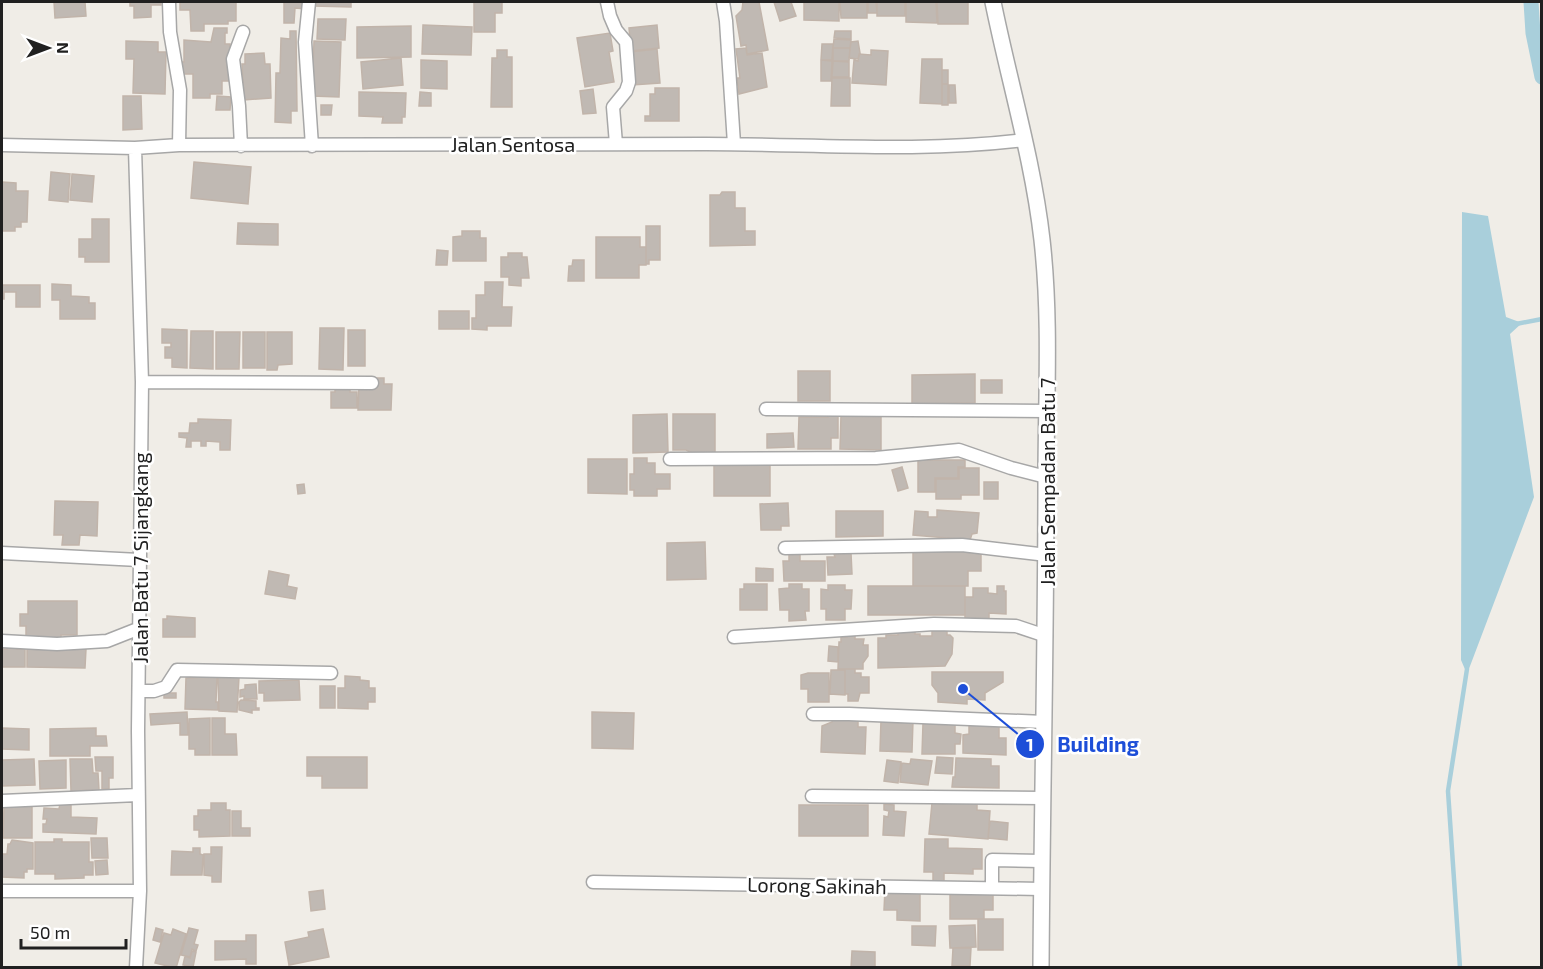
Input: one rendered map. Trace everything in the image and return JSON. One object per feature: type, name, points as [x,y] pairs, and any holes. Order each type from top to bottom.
[{"type":"street","points":[[169,2],[170,32],[180,90],[179,145]]},
{"type":"street","points":[[309,2],[305,42],[312,146]]},
{"type":"street","points":[[607,2],[609,16],[616,30],[626,42],[629,81],[626,91],[613,107],[616,144]]},
{"type":"street","points":[[723,2],[734,144]]},
{"type":"street","name":"Jalan Sempadan Batu 7","points":[[993,2],[1024,140],[1042,242],[1047,327],[1047,555],[1041,968]]},
{"type":"street","points":[[241,146],[239,106],[232,59],[243,32]]},
{"type":"street","name":"Jalan Sentosa","points":[[2,145],[135,148],[179,145],[734,144],[846,148],[981,146],[1024,140]]},
{"type":"street","name":"Jalan Batu 7 Sijangkang","points":[[135,148],[142,382],[138,967]]},
{"type":"street","points":[[142,382],[372,383]]},
{"type":"street","points":[[766,409],[1047,411]]},
{"type":"street","points":[[670,459],[876,458],[958,450],[1046,477]]},
{"type":"street","points":[[785,548],[962,545],[1047,555]]},
{"type":"street","points":[[2,553],[139,560]]},
{"type":"street","points":[[734,637],[934,624],[1016,626],[1046,636]]},
{"type":"street","points":[[2,641],[57,644],[107,641],[140,628]]},
{"type":"street","points":[[139,691],[154,691],[166,687],[177,670],[331,673]]},
{"type":"street","points":[[813,714],[1044,722]]},
{"type":"street","points":[[2,801],[138,795]]},
{"type":"street","points":[[812,796],[1042,798]]},
{"type":"street","points":[[992,887],[992,860],[1041,861]]},
{"type":"street","name":"Lorong Sakinah","points":[[593,882],[1041,889]]},
{"type":"street","points":[[2,891],[140,891]]},
{"type":"water","points":[[1462,212],[1488,216],[1506,317],[1522,323],[1510,334],[1534,497],[1467,674],[1461,660]]},
{"type":"building","points":[[54,2],[85,2],[86,16],[55,18]]},
{"type":"building","points":[[130,2],[161,2],[161,5],[151,5],[151,17],[134,18],[134,6],[130,6]]},
{"type":"building","points":[[180,2],[236,2],[236,21],[228,21],[228,24],[204,24],[204,31],[191,31],[190,10],[180,10]]},
{"type":"building","points":[[284,2],[306,2],[306,9],[295,8],[294,23],[284,23]]},
{"type":"building","points":[[313,2],[351,2],[351,7],[313,6]]},
{"type":"building","points":[[474,2],[502,2],[502,13],[495,13],[495,32],[474,32]]},
{"type":"building","points":[[743,2],[759,2],[768,50],[747,54],[746,45],[741,46],[736,16],[742,10]]},
{"type":"building","points":[[774,2],[791,2],[796,16],[780,21]]},
{"type":"building","points":[[804,2],[839,2],[839,21],[804,20]]},
{"type":"building","points":[[840,2],[867,2],[867,18],[841,18]]},
{"type":"building","points":[[868,2],[876,2],[877,13],[868,13]]},
{"type":"building","points":[[877,2],[905,2],[905,16],[877,16]]},
{"type":"building","points":[[906,2],[936,2],[937,23],[906,22]]},
{"type":"building","points":[[937,2],[968,2],[968,24],[938,24]]},
{"type":"building","points":[[318,19],[346,19],[345,40],[317,39]]},
{"type":"building","points":[[423,25],[472,27],[471,55],[422,54]]},
{"type":"building","points":[[657,25],[659,48],[631,51],[629,28]]},
{"type":"building","points":[[411,26],[411,57],[357,58],[357,27]]},
{"type":"building","points":[[214,28],[227,28],[225,44],[230,44],[230,81],[222,81],[222,94],[210,94],[210,98],[193,98],[193,74],[180,74],[180,62],[184,62],[184,40],[211,42]]},
{"type":"building","points":[[290,31],[296,31],[297,111],[291,111],[291,123],[275,122],[276,73],[280,73],[281,38],[290,39]]},
{"type":"building","points":[[835,31],[851,31],[851,39],[834,38]]},
{"type":"building","points":[[610,33],[613,51],[609,52],[614,82],[585,87],[577,38]]},
{"type":"building","points":[[834,39],[851,40],[850,48],[833,48]]},
{"type":"building","points":[[126,41],[158,42],[158,52],[166,52],[165,94],[133,93],[134,59],[126,59]]},
{"type":"building","points":[[314,41],[341,42],[339,97],[312,96]]},
{"type":"building","points":[[858,41],[860,53],[858,59],[849,58],[851,42]]},
{"type":"building","points":[[822,44],[833,44],[832,60],[821,60]]},
{"type":"building","points":[[746,48],[747,55],[762,53],[767,87],[739,94],[737,78],[740,78],[736,49]]},
{"type":"building","points":[[833,48],[850,48],[849,61],[833,61]]},
{"type":"building","points":[[657,49],[660,83],[632,85],[630,52]]},
{"type":"building","points":[[497,50],[507,50],[507,57],[512,57],[512,107],[491,107],[492,58],[497,58]]},
{"type":"building","points":[[871,50],[888,51],[886,85],[852,83],[854,60],[858,61],[859,54],[871,55]]},
{"type":"building","points":[[264,53],[265,64],[270,64],[271,98],[244,100],[242,64],[245,64],[245,54]]},
{"type":"building","points":[[401,58],[403,85],[363,89],[361,62]]},
{"type":"building","points":[[922,59],[942,59],[942,104],[920,103]]},
{"type":"building","points":[[421,60],[447,61],[447,89],[421,88]]},
{"type":"building","points":[[821,60],[832,61],[831,81],[821,81]]},
{"type":"building","points":[[833,61],[849,62],[849,77],[832,77]]},
{"type":"building","points":[[942,70],[948,70],[948,84],[942,84]]},
{"type":"building","points":[[832,78],[850,78],[850,106],[831,106]]},
{"type":"building","points":[[942,84],[948,84],[948,105],[942,105]]},
{"type":"building","points":[[949,85],[955,85],[956,103],[949,103]]},
{"type":"building","points":[[655,88],[679,88],[679,121],[645,121],[645,116],[650,116],[650,94],[655,94]]},
{"type":"building","points":[[593,89],[596,113],[583,114],[580,91]]},
{"type":"building","points":[[359,92],[406,93],[405,117],[402,117],[402,123],[382,123],[383,117],[359,116]]},
{"type":"building","points":[[420,92],[431,93],[431,106],[419,106]]},
{"type":"building","points":[[123,96],[141,96],[142,129],[123,130]]},
{"type":"building","points":[[217,96],[231,97],[230,110],[216,110]]},
{"type":"building","points":[[321,105],[332,105],[331,115],[321,115]]},
{"type":"building","points":[[194,162],[251,167],[248,204],[191,198]]},
{"type":"building","points":[[51,172],[70,174],[68,202],[49,200]]},
{"type":"building","points":[[72,174],[94,176],[92,202],[70,200]]},
{"type":"building","points":[[2,182],[16,183],[16,191],[28,191],[27,222],[21,222],[21,227],[15,227],[15,231],[2,231]]},
{"type":"building","points":[[722,192],[735,192],[735,208],[745,208],[745,231],[755,231],[755,245],[710,246],[710,195],[720,195]]},
{"type":"building","points":[[92,219],[109,219],[109,262],[85,262],[85,257],[79,257],[79,239],[92,239]]},
{"type":"building","points":[[238,223],[278,224],[278,245],[237,244]]},
{"type":"building","points":[[646,226],[660,226],[660,260],[649,260],[649,264],[646,264]]},
{"type":"building","points":[[462,231],[480,231],[480,238],[486,238],[486,261],[453,261],[453,237],[462,236]]},
{"type":"building","points":[[596,237],[640,237],[640,247],[646,247],[646,265],[639,265],[639,278],[596,278]]},
{"type":"building","points":[[437,250],[448,251],[447,265],[436,265]]},
{"type":"building","points":[[508,253],[522,253],[522,257],[527,257],[529,278],[521,278],[521,286],[509,285],[509,277],[501,277],[501,257],[508,257]]},
{"type":"building","points":[[573,260],[584,260],[584,281],[568,281],[569,266],[572,266]]},
{"type":"building","points":[[485,282],[503,282],[502,307],[512,307],[511,326],[487,326],[487,330],[472,329],[472,318],[476,318],[476,295],[485,295]]},
{"type":"building","points":[[52,284],[71,285],[71,296],[89,297],[89,303],[95,303],[95,319],[60,319],[60,300],[52,300]]},
{"type":"building","points":[[2,285],[40,285],[40,307],[16,307],[16,292],[4,292],[4,299],[2,299]]},
{"type":"building","points":[[439,311],[469,311],[469,329],[439,329]]},
{"type":"building","points":[[320,328],[344,328],[343,370],[319,369]]},
{"type":"building","points":[[162,329],[187,330],[187,368],[172,367],[172,358],[165,358],[165,347],[171,347],[171,343],[162,343]]},
{"type":"building","points":[[348,330],[365,330],[365,366],[348,366]]},
{"type":"building","points":[[191,331],[213,331],[213,369],[190,368]]},
{"type":"building","points":[[216,332],[240,332],[239,369],[216,369]]},
{"type":"building","points":[[243,332],[265,332],[265,368],[243,368]]},
{"type":"building","points":[[267,332],[292,332],[292,364],[278,365],[277,370],[267,370]]},
{"type":"building","points":[[798,371],[830,371],[830,401],[798,401]]},
{"type":"building","points":[[975,374],[975,403],[912,404],[912,375]]},
{"type":"building","points":[[375,378],[384,378],[384,384],[392,384],[391,410],[358,410],[359,386],[375,386]]},
{"type":"building","points":[[981,380],[1002,380],[1002,393],[981,393]]},
{"type":"building","points":[[335,385],[350,385],[350,392],[357,392],[357,408],[331,408],[331,392],[335,392]]},
{"type":"building","points":[[667,414],[668,452],[633,453],[633,415]]},
{"type":"building","points":[[673,414],[715,414],[715,454],[694,454],[686,450],[673,450]]},
{"type":"building","points":[[828,415],[838,415],[838,438],[831,438],[831,449],[798,449],[799,417],[828,417]]},
{"type":"building","points":[[841,415],[881,416],[881,450],[840,449]]},
{"type":"building","points":[[198,419],[231,420],[230,450],[220,450],[220,442],[206,441],[206,446],[201,446],[201,441],[191,441],[191,447],[186,447],[187,438],[179,437],[179,433],[189,433],[190,423],[198,423]]},
{"type":"building","points":[[793,433],[794,447],[767,448],[767,434]]},
{"type":"building","points":[[634,458],[647,458],[647,463],[655,463],[655,474],[670,474],[670,489],[657,489],[657,496],[634,496],[634,490],[630,490],[630,474],[634,474]]},
{"type":"building","points":[[588,459],[627,459],[627,494],[588,493]]},
{"type":"building","points":[[918,460],[965,460],[965,467],[958,467],[958,478],[935,478],[935,492],[918,492]]},
{"type":"building","points":[[714,463],[770,463],[770,496],[714,496]]},
{"type":"building","points":[[902,467],[908,488],[898,491],[892,470]]},
{"type":"building","points":[[959,468],[979,468],[979,495],[961,495],[961,499],[936,499],[936,479],[959,479]]},
{"type":"building","points":[[984,482],[998,482],[998,499],[984,499]]},
{"type":"building","points":[[304,484],[305,493],[298,494],[297,485]]},
{"type":"building","points":[[55,501],[98,502],[97,536],[80,535],[79,545],[62,545],[63,535],[54,535]]},
{"type":"building","points":[[788,503],[789,526],[781,526],[781,530],[761,530],[760,504]]},
{"type":"building","points":[[937,510],[979,513],[977,533],[972,534],[970,540],[913,535],[915,511],[928,512],[928,517],[937,517]]},
{"type":"building","points":[[836,511],[883,511],[883,536],[836,537]]},
{"type":"building","points":[[705,542],[706,579],[667,580],[667,543]]},
{"type":"building","points":[[913,551],[981,551],[981,571],[968,571],[968,586],[913,586]]},
{"type":"building","points":[[789,553],[800,553],[800,561],[825,561],[825,581],[784,581],[783,561],[789,561]]},
{"type":"building","points":[[851,553],[852,574],[828,575],[827,557],[835,557],[834,554]]},
{"type":"building","points":[[756,568],[773,569],[773,581],[756,581]]},
{"type":"building","points":[[269,571],[289,575],[287,586],[297,588],[295,599],[265,594]]},
{"type":"building","points":[[744,584],[767,584],[767,610],[740,610],[740,589],[744,589]]},
{"type":"building","points":[[789,584],[802,584],[802,589],[809,589],[809,611],[805,611],[806,620],[789,621],[789,610],[780,610],[779,589],[789,588]]},
{"type":"building","points":[[828,585],[845,585],[845,590],[852,590],[851,609],[845,609],[845,620],[826,620],[826,609],[821,609],[821,589],[828,590]]},
{"type":"building","points":[[868,586],[965,586],[965,615],[868,615]]},
{"type":"building","points":[[997,586],[1004,586],[1004,591],[1006,591],[1006,614],[989,613],[989,621],[965,621],[965,597],[973,597],[973,588],[988,588],[988,593],[997,594]]},
{"type":"building","points":[[28,601],[77,601],[77,635],[61,635],[61,640],[26,640],[26,626],[20,626],[20,614],[28,614]]},
{"type":"building","points":[[167,616],[195,618],[195,637],[163,637],[163,619],[167,619]]},
{"type":"building","points":[[936,628],[947,628],[947,635],[953,638],[952,654],[945,666],[878,668],[878,638],[898,635],[898,630],[915,629],[915,634],[932,636],[932,631]]},
{"type":"building","points":[[847,633],[855,634],[855,639],[864,639],[863,645],[868,645],[868,656],[863,663],[863,669],[838,669],[839,642],[841,642],[841,637],[847,637]]},
{"type":"building","points":[[17,644],[17,649],[25,649],[25,667],[2,667],[2,649],[7,649],[7,645]]},
{"type":"building","points":[[829,646],[838,647],[838,662],[828,661]]},
{"type":"building","points":[[27,648],[86,649],[85,668],[27,667]]},
{"type":"building","points":[[845,669],[855,669],[855,673],[861,673],[861,677],[869,677],[869,693],[860,693],[858,701],[848,701],[848,694],[845,694]]},
{"type":"building","points":[[831,670],[845,670],[845,695],[830,694]]},
{"type":"building","points":[[932,672],[1003,672],[1003,682],[985,693],[985,700],[967,699],[967,704],[938,702],[938,693],[932,685]]},
{"type":"building","points":[[829,673],[829,702],[808,702],[808,689],[801,689],[801,675]]},
{"type":"building","points":[[204,675],[217,676],[218,710],[185,709],[186,678],[204,677]]},
{"type":"building","points":[[345,676],[360,677],[360,680],[369,681],[369,688],[375,688],[375,702],[368,702],[368,709],[338,708],[338,688],[345,688]]},
{"type":"building","points":[[218,677],[239,677],[237,712],[219,711]]},
{"type":"building","points":[[299,680],[300,700],[264,701],[264,693],[259,693],[259,681]]},
{"type":"building","points":[[256,684],[257,699],[240,697],[240,690],[245,689],[245,685]]},
{"type":"building","points":[[320,686],[335,686],[335,708],[320,708]]},
{"type":"building","points":[[164,693],[176,693],[176,698],[164,698]]},
{"type":"building","points":[[241,700],[256,701],[256,708],[259,710],[252,710],[252,713],[239,710]]},
{"type":"building","points":[[187,712],[188,735],[180,735],[180,723],[151,725],[150,714]]},
{"type":"building","points":[[592,712],[634,713],[633,749],[592,748]]},
{"type":"building","points":[[210,718],[210,755],[195,755],[195,749],[189,749],[189,719]]},
{"type":"building","points":[[212,718],[225,718],[225,734],[236,734],[237,755],[212,755]]},
{"type":"building","points":[[833,718],[858,719],[858,727],[866,727],[865,754],[821,752],[822,726],[832,722]]},
{"type":"building","points":[[881,720],[913,721],[912,752],[880,751]]},
{"type":"building","points":[[923,723],[955,723],[955,733],[961,734],[960,744],[955,744],[955,754],[922,754]]},
{"type":"building","points":[[969,724],[999,725],[999,738],[1006,738],[1006,755],[963,753],[963,735],[969,734]]},
{"type":"building","points":[[2,728],[29,729],[29,750],[2,749]]},
{"type":"building","points":[[96,728],[96,736],[106,736],[107,746],[90,746],[90,756],[50,756],[50,729]]},
{"type":"building","points":[[95,757],[113,757],[113,778],[109,778],[109,789],[102,789],[102,771],[96,771]]},
{"type":"building","points":[[307,757],[367,757],[367,788],[322,788],[322,776],[307,776]]},
{"type":"building","points":[[937,757],[953,758],[952,774],[935,773]]},
{"type":"building","points":[[956,758],[991,759],[991,766],[999,766],[999,788],[952,787]]},
{"type":"building","points":[[34,759],[35,785],[2,786],[2,760]]},
{"type":"building","points":[[70,759],[92,759],[93,773],[98,773],[99,790],[71,791]]},
{"type":"building","points":[[911,759],[932,761],[928,785],[900,782],[902,763],[910,764]]},
{"type":"building","points":[[66,760],[66,788],[40,789],[39,761]]},
{"type":"building","points":[[887,760],[901,762],[898,783],[884,781]]},
{"type":"building","points":[[946,798],[977,801],[977,810],[990,811],[988,839],[929,834],[932,803],[945,804]]},
{"type":"building","points":[[60,803],[71,803],[71,817],[97,818],[96,834],[43,832],[43,824],[46,824],[47,819],[43,819],[44,808],[59,809]]},
{"type":"building","points":[[211,803],[226,803],[226,810],[230,810],[230,836],[199,837],[199,830],[194,830],[194,816],[198,816],[198,810],[211,810]]},
{"type":"building","points":[[884,804],[894,805],[894,811],[906,812],[904,836],[883,835],[884,816],[888,817],[889,811],[884,810]]},
{"type":"building","points":[[799,805],[868,805],[868,836],[799,836]]},
{"type":"building","points":[[4,806],[32,806],[32,838],[3,838]]},
{"type":"building","points":[[232,811],[241,811],[241,828],[250,828],[250,836],[232,836]]},
{"type":"building","points":[[990,821],[1008,823],[1007,840],[988,838]]},
{"type":"building","points":[[91,838],[107,838],[108,858],[92,858]]},
{"type":"building","points":[[54,839],[62,839],[62,842],[89,842],[89,862],[93,862],[93,875],[84,875],[84,878],[55,879],[55,874],[35,874],[35,842],[54,842]]},
{"type":"building","points":[[925,839],[948,839],[948,848],[982,849],[982,869],[973,869],[973,874],[944,873],[944,883],[933,882],[933,872],[924,872]]},
{"type":"building","points":[[12,840],[33,843],[33,869],[27,869],[27,872],[24,872],[24,878],[2,877],[2,854],[7,854],[8,844]]},
{"type":"building","points":[[211,847],[222,847],[221,882],[212,882],[212,876],[204,875],[204,854],[211,854]]},
{"type":"building","points":[[193,848],[200,848],[200,854],[203,855],[202,875],[171,875],[172,851],[193,852]]},
{"type":"building","points":[[107,860],[108,874],[96,875],[95,861]]},
{"type":"building","points":[[885,889],[920,890],[920,921],[897,920],[897,910],[884,910]]},
{"type":"building","points":[[950,889],[993,889],[993,910],[984,910],[984,919],[950,919]]},
{"type":"building","points":[[323,890],[325,909],[311,911],[309,892]]},
{"type":"building","points":[[978,919],[1003,919],[1003,950],[978,950]]},
{"type":"building","points":[[975,925],[976,947],[950,948],[949,926]]},
{"type":"building","points":[[912,926],[936,926],[935,946],[912,945]]},
{"type":"building","points":[[156,928],[163,930],[160,942],[153,940]]},
{"type":"building","points":[[189,928],[198,930],[194,944],[198,945],[196,951],[192,949],[190,957],[181,955]]},
{"type":"building","points":[[173,929],[186,934],[176,968],[155,963],[164,933],[171,935]]},
{"type":"building","points":[[323,929],[329,957],[289,965],[285,942],[309,937],[308,932]]},
{"type":"building","points":[[246,935],[256,935],[256,964],[246,964],[246,959],[215,960],[215,941],[246,941]]},
{"type":"building","points":[[953,948],[971,948],[970,966],[952,966]]},
{"type":"building","points":[[192,951],[196,952],[193,967],[183,965],[185,956],[190,958]]},
{"type":"building","points":[[852,951],[875,952],[875,968],[851,968]]},
{"type":"waterway","points":[[1531,2],[1533,33],[1542,77]]},
{"type":"waterway","points":[[1516,324],[1542,319]]},
{"type":"waterway","points":[[1460,968],[1448,791],[1467,669]]},
{"type":"place","name":"Building","points":[[963,689]]}]
